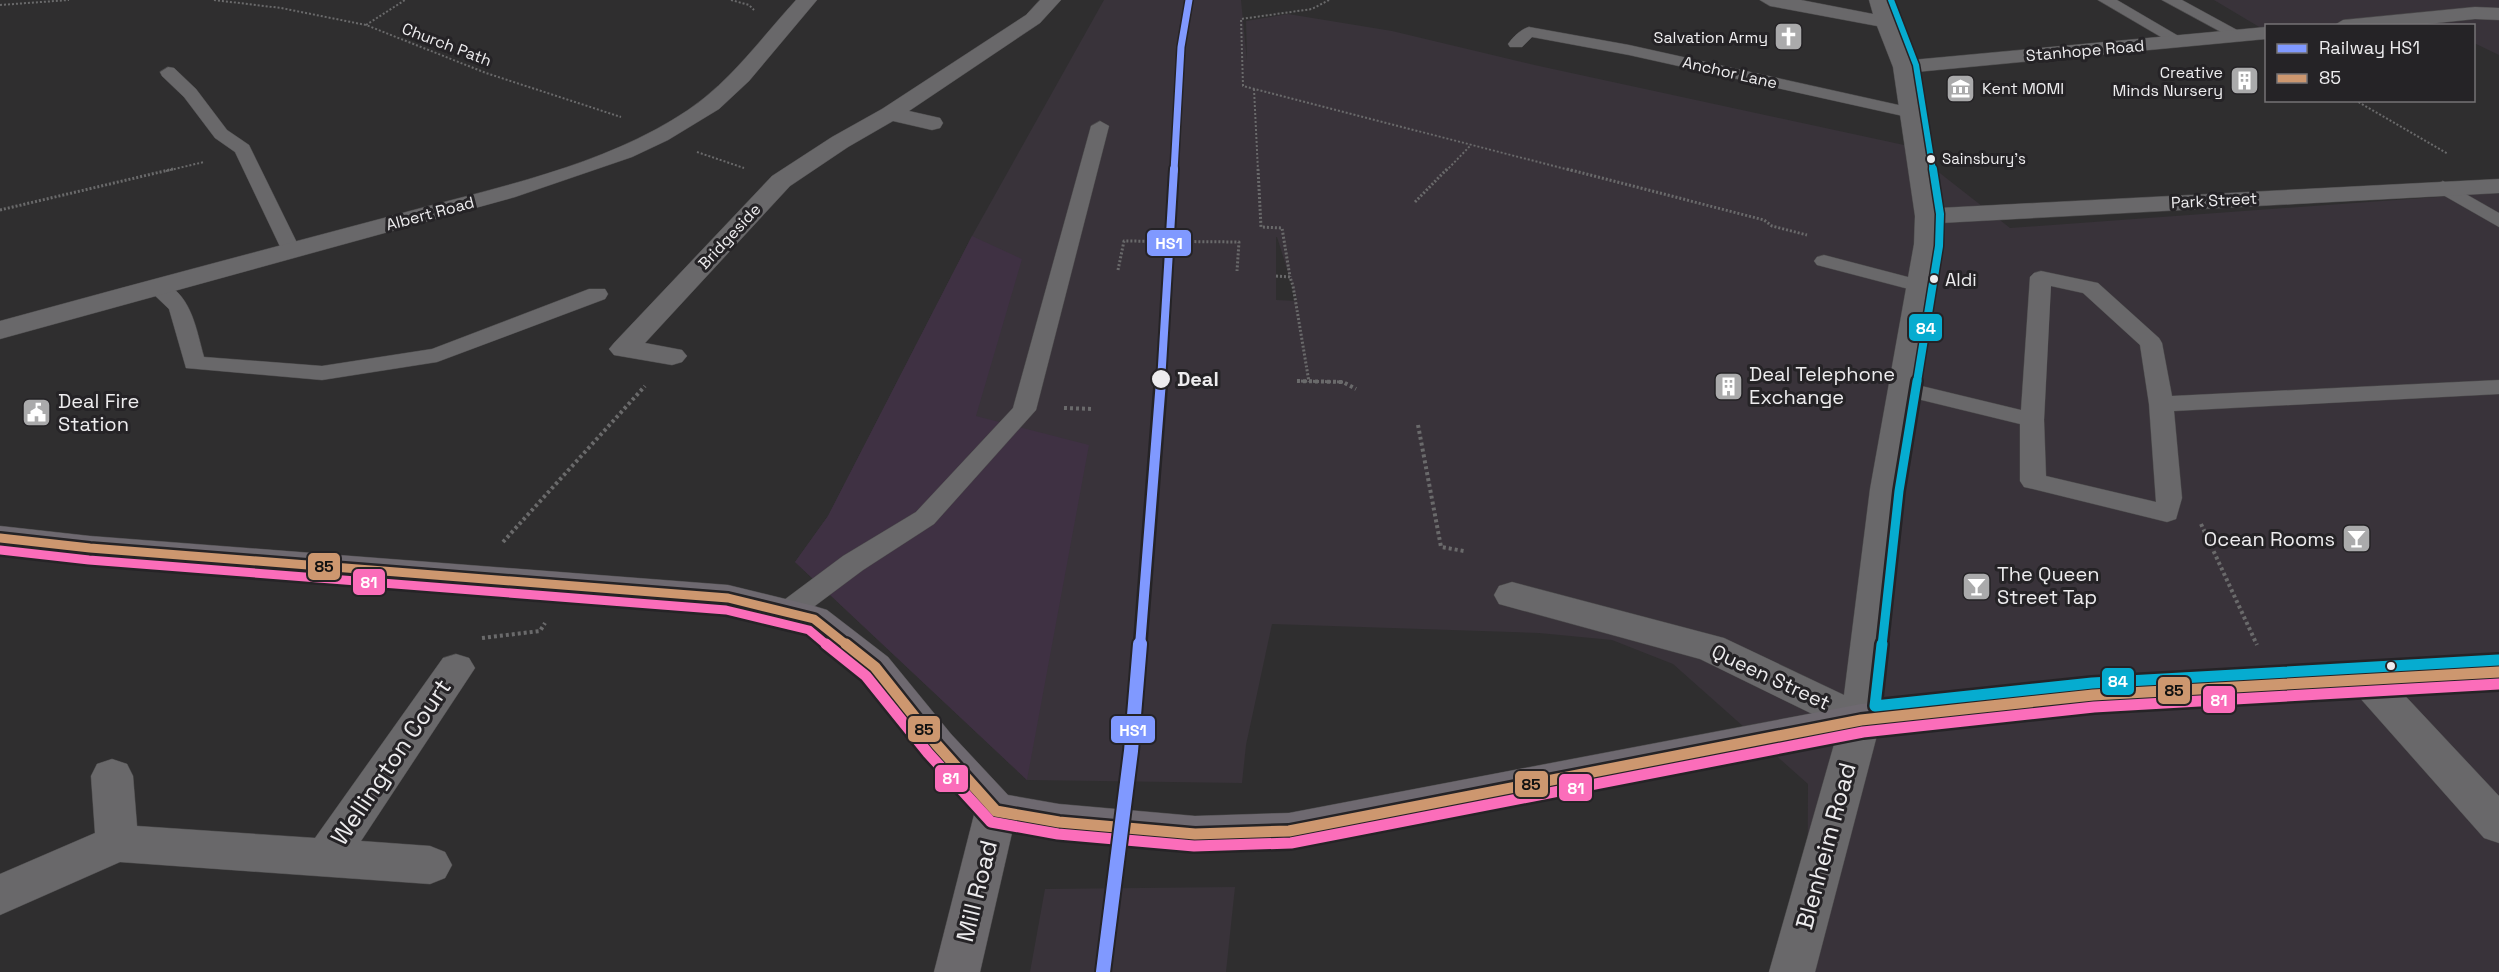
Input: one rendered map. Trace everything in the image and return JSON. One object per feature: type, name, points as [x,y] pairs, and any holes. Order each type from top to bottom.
[{"type":"main road","points":[[0,538],[90,548],[728,598],[814,619],[875,667],[937,745],[996,811],[1059,822],[1195,834],[1289,831],[1861,720],[2059,698],[2499,672]]},
{"type":"street","name":"Albert Road","points":[[0,330],[555,177],[660,134],[727,92],[755,63],[807,0]]},
{"type":"street","name":"Bridgeside","points":[[672,356],[624,349],[781,181],[840,142],[890,114],[1033,20],[1051,0]]},
{"type":"street","points":[[1770,0],[1882,11]]},
{"type":"street","name":"Blenheim Road","points":[[1792,972],[1861,720],[1887,489],[1927,244],[1928,216],[1904,67],[1882,11]]},
{"type":"street","points":[[2363,24],[2475,13],[2499,14]]},
{"type":"street","name":"Stanhope Road","points":[[1904,67],[2265,33]]},
{"type":"street","points":[[890,114],[932,123]]},
{"type":"street","name":"Park Street","points":[[1928,216],[2499,186]]},
{"type":"street","name":"Queen Street","points":[[1512,595],[1711,648],[1861,720]]},
{"type":"street","name":"Wellington Court","points":[[327,856],[456,668]]},
{"type":"street","points":[[2366,679],[2499,825]]},
{"type":"street","points":[[112,776],[117,843]]},
{"type":"street","name":"Mill Road","points":[[957,972],[996,811]]},
{"type":"street","name":"Wellington Court","points":[[0,895],[117,843],[430,865]]},
{"type":"lane","points":[[2106,0],[2179,42]]},
{"type":"lane","points":[[2170,0],[2240,36]]},
{"type":"lane","name":"Anchor Lane","points":[[1516,44],[1529,32],[1629,50],[1912,113]]},
{"type":"lane","points":[[168,72],[190,93],[221,134],[243,149],[291,251]]},
{"type":"lane","points":[[786,613],[852,563],[925,518],[1024,410],[1100,126]]},
{"type":"lane","points":[[2443,188],[2499,221]]},
{"type":"lane","points":[[1824,261],[1920,286]]},
{"type":"lane","points":[[2041,277],[2090,288],[2151,343],[2161,404],[2169,498],[2167,513],[2033,481],[2032,420],[2041,277]]},
{"type":"lane","points":[[157,287],[179,307],[194,363],[322,373],[437,355],[597,294]]},
{"type":"lane","points":[[2161,404],[2499,387]]},
{"type":"lane","points":[[1905,389],[2032,420]]},
{"type":"path","points":[[0,5],[69,0]]},
{"type":"path","name":"Church Path","points":[[214,0],[281,8],[366,26],[486,73],[660,134],[781,181]]},
{"type":"path","points":[[366,26],[405,0]]},
{"type":"path","points":[[1329,0],[1312,9],[1241,19],[1243,86],[1764,220],[1772,226],[1811,236]]},
{"type":"path","points":[[1254,89],[1261,227],[1282,228],[1310,382]]},
{"type":"path","points":[[2358,102],[2458,160]]},
{"type":"path","points":[[1415,202],[1470,146]]},
{"type":"path","points":[[0,210],[214,160]]},
{"type":"path","points":[[1118,270],[1124,241],[1239,242],[1237,271]]},
{"type":"path","points":[[1276,276],[1290,277]]},
{"type":"path","points":[[470,578],[672,356]]},
{"type":"path","points":[[1297,381],[1343,382],[1356,389]]},
{"type":"path","points":[[1054,407],[1094,409]]},
{"type":"path","points":[[1418,425],[1441,547],[1464,551]]},
{"type":"path","points":[[2169,498],[2198,518],[2259,650]]},
{"type":"path","points":[[456,668],[452,657],[463,640],[540,631],[570,585]]},
{"type":"shaded area","points":[[1104,0],[1241,0],[1247,61],[1246,21],[1288,14],[1392,31],[1539,66],[1904,145],[2010,228],[2437,197],[2499,187],[2499,972],[1807,972],[1808,784],[1673,664],[1612,640],[1539,633],[1272,624],[1246,745],[1242,783],[1027,780],[795,562],[828,516],[972,236]],"holes":[[[1277,237],[1297,301],[1276,300]]]},
{"type":"shaded area","points":[[2214,0],[2499,0],[2499,55],[2475,43],[2475,24],[2432,24],[2422,20],[2375,24],[2265,24],[2265,30]]},
{"type":"shaded area","points":[[972,236],[1022,259],[976,416],[1089,445],[1027,780],[795,562],[828,516]]},
{"type":"shaded area","points":[[1235,887],[1226,972],[1030,972],[1045,889]]},
{"type":"rail line","name":"HS1","points":[[1103,972],[1131,751],[1161,380],[1181,47],[1189,0]]},
{"type":"transit line","name":"84","points":[[1891,0],[1916,65],[1940,214],[1939,246],[1899,491],[1875,706],[2092,683],[2498,660]]},
{"type":"transit line","name":"85","points":[[0,538],[90,548],[728,598],[814,619],[875,667],[937,745],[996,811],[1059,822],[1195,834],[1289,831],[1861,720],[2093,695],[2499,672]]},
{"type":"transit line","name":"81","points":[[0,550],[89,560],[726,610],[809,630],[866,676],[928,753],[991,822],[1058,834],[1194,846],[1291,843],[1863,732],[2094,707],[2499,684]]},
{"type":"place","name":"Salvation Army","points":[[1789,37]]},
{"type":"place","name":"Creative Minds Nursery","points":[[2244,81]]},
{"type":"place","name":"Kent MOMI","points":[[1961,88]]},
{"type":"place","name":"Sainsbury's","points":[[1931,159]]},
{"type":"place","name":"Aldi","points":[[1934,279]]},
{"type":"place","name":"Deal","points":[[1161,379]]},
{"type":"place","name":"Deal Telephone Exchange","points":[[1728,386]]},
{"type":"place","name":"Deal Fire Station","points":[[37,413]]},
{"type":"place","name":"Ocean Rooms","points":[[2356,539]]},
{"type":"place","name":"The Queen Street Tap","points":[[1976,586]]}]
